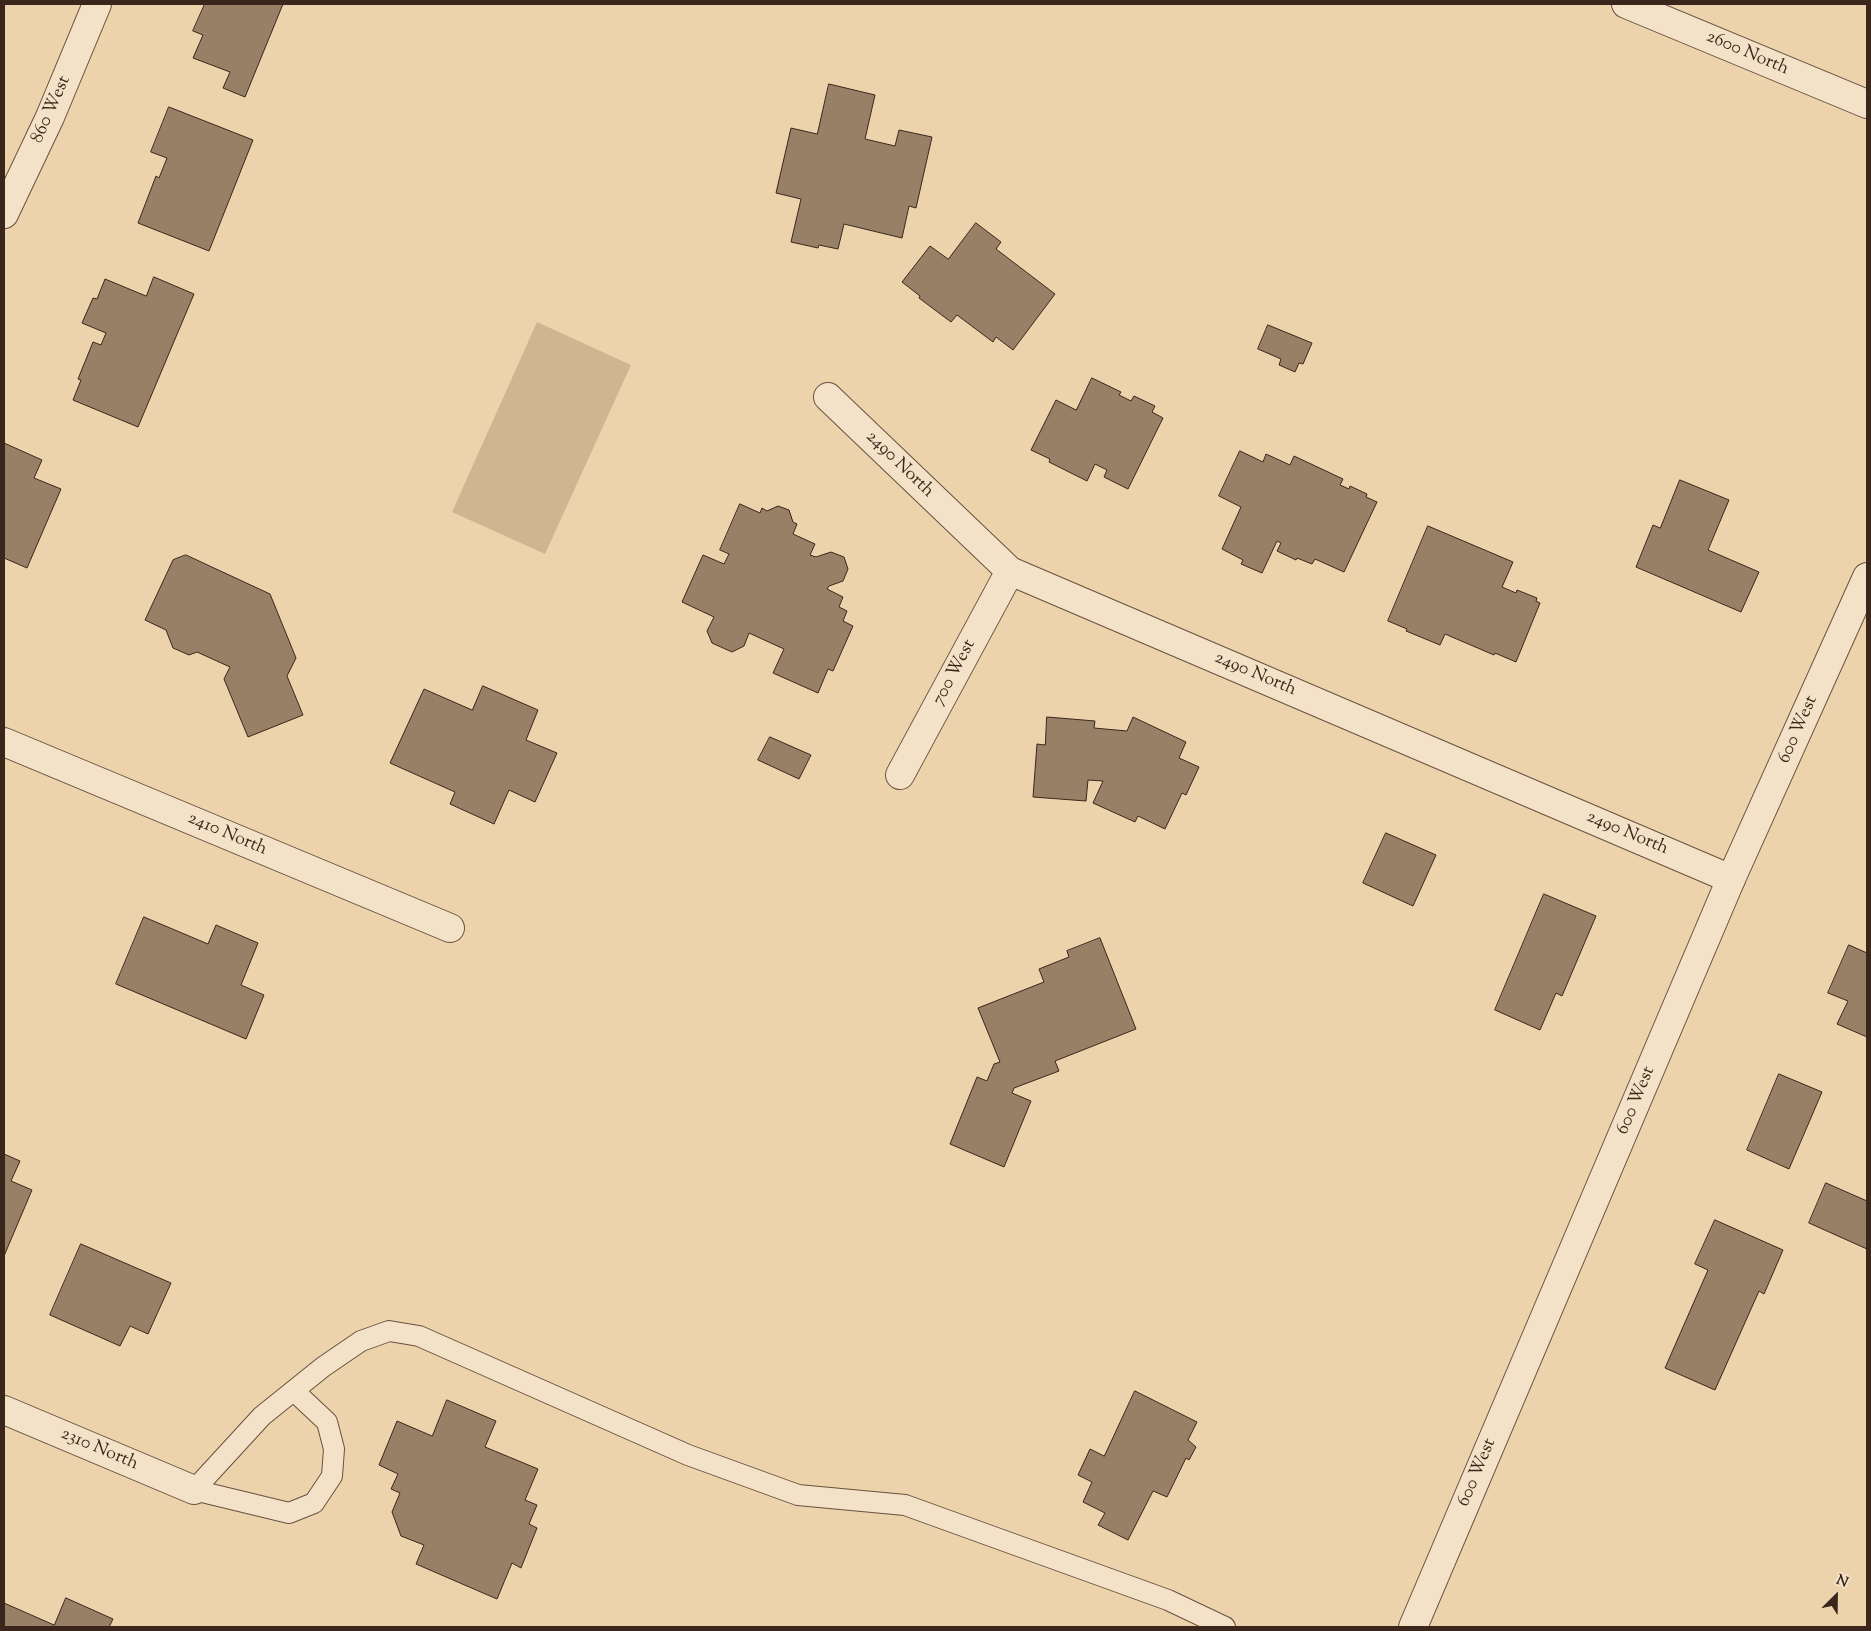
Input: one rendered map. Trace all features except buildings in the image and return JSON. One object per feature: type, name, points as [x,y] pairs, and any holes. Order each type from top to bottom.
[{"type":"street","name":"860 West","points":[[4,214],[50,116],[97,4]]},
{"type":"street","name":"2600 North","points":[[1626,4],[1867,104]]},
{"type":"street","name":"2490 North","points":[[828,397],[1010,571],[1732,878]]},
{"type":"street","name":"700 West","points":[[900,775],[1010,571]]},
{"type":"street","name":"600 West","points":[[1413,1627],[1732,878],[1867,577]]},
{"type":"street","name":"2410 North","points":[[4,742],[450,928]]},
{"type":"street","name":"2310 North","points":[[4,1410],[194,1490]]},
{"type":"lane","points":[[294,1391],[327,1422],[334,1449],[332,1476],[314,1503],[290,1512],[194,1490],[262,1416],[323,1367],[361,1341],[389,1331],[419,1336],[697,1458],[798,1494],[905,1505],[1168,1600],[1225,1627]]},
{"type":"shaded area","points":[[537,322],[631,365],[545,554],[452,512]]}]
